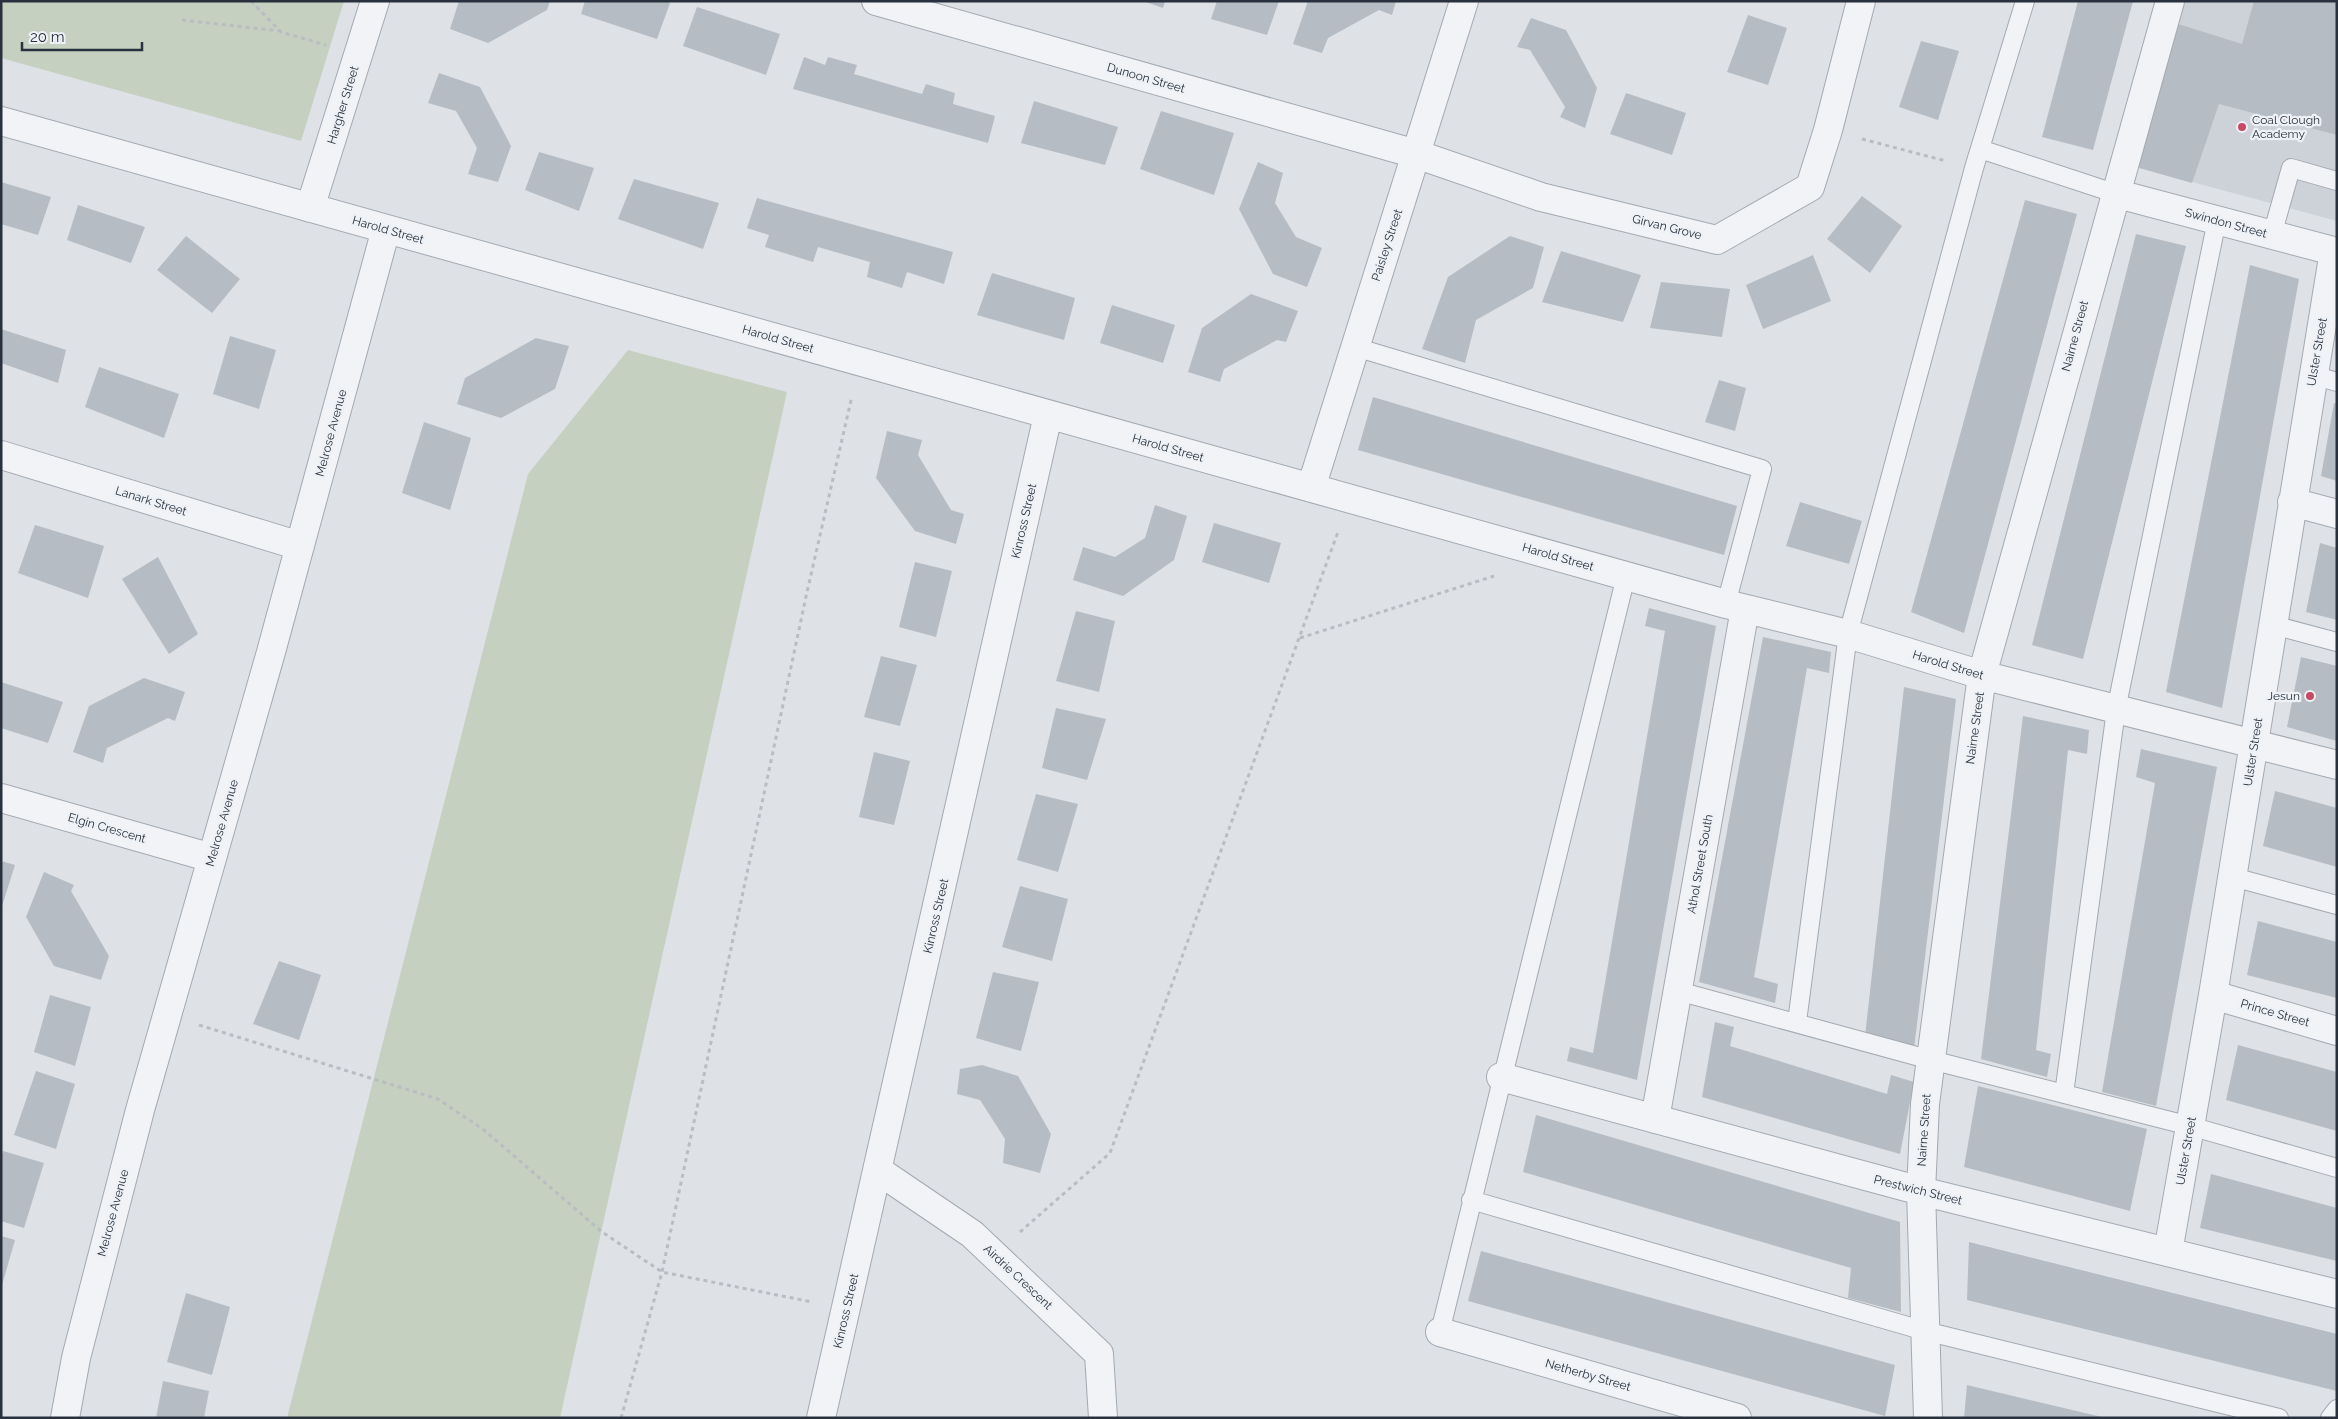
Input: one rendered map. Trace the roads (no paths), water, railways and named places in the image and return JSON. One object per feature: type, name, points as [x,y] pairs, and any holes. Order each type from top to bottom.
[{"type":"street","name":"Hargher Street","points":[[310,208],[376,1]]},
{"type":"street","name":"Dunoon Street","points":[[876,1],[1416,154]]},
{"type":"street","name":"Paisley Street","points":[[1311,488],[1464,1]]},
{"type":"street","name":"Girvan Grove","points":[[1416,154],[1541,197],[1717,240],[1810,188],[1828,130],[1860,1]]},
{"type":"street","name":"Nairne Street","points":[[1928,1418],[1921,1191],[1925,1104],[1982,676],[2114,193],[2170,1]]},
{"type":"street","name":"Harold Street","points":[[1,121],[1626,576],[1848,634],[1982,676],[2337,765]]},
{"type":"street","name":"Swindon Street","points":[[2114,193],[2336,252]]},
{"type":"street","name":"Melrose Avenue","points":[[65,1418],[76,1358],[140,1110],[300,546],[386,229]]},
{"type":"street","name":"Ulster Street","points":[[2168,1252],[2213,995],[2292,502],[2325,378],[2336,252]]},
{"type":"street","name":"Kinross Street","points":[[821,1418],[879,1171],[1048,414]]},
{"type":"street","name":"Lanark Street","points":[[1,455],[300,546]]},
{"type":"street","points":[[2292,502],[2337,514]]},
{"type":"street","name":"Athol Street South","points":[[1655,1119],[1678,991],[1735,606]]},
{"type":"street","name":"Elgin Crescent","points":[[1,798],[212,858]]},
{"type":"street","name":"Prince Street","points":[[2213,995],[2337,1031]]},
{"type":"street","name":"Prestwich Street","points":[[1501,1077],[1921,1191],[2337,1294]]},
{"type":"street","name":"Airdrie Crescent","points":[[879,1171],[972,1234],[1099,1354],[1103,1418]]},
{"type":"street","name":"Netherby Street","points":[[1440,1332],[1737,1418]]},
{"type":"lane","points":[[1797,1022],[1848,634],[1974,168],[2025,1]]},
{"type":"lane","points":[[1980,149],[2114,193]]},
{"type":"lane","points":[[2272,235],[2291,168],[2337,181]]},
{"type":"lane","points":[[2064,1094],[2116,710],[2217,220]]},
{"type":"lane","points":[[1355,347],[1762,469],[1735,606]]},
{"type":"lane","points":[[1440,1332],[1501,1077],[1626,576]]},
{"type":"lane","points":[[2273,625],[2337,642]]},
{"type":"lane","points":[[2232,877],[2337,904]]},
{"type":"lane","points":[[1678,991],[1931,1060],[2190,1126],[2337,1168]]},
{"type":"lane","points":[[1471,1200],[1925,1331],[2279,1418]]},
{"type":"lane","points":[[2330,1418],[2337,1409]]},
{"type":"place","name":"Coal Clough Academy","points":[[2242,127]]},
{"type":"place","name":"Jesun","points":[[2310,696]]}]
